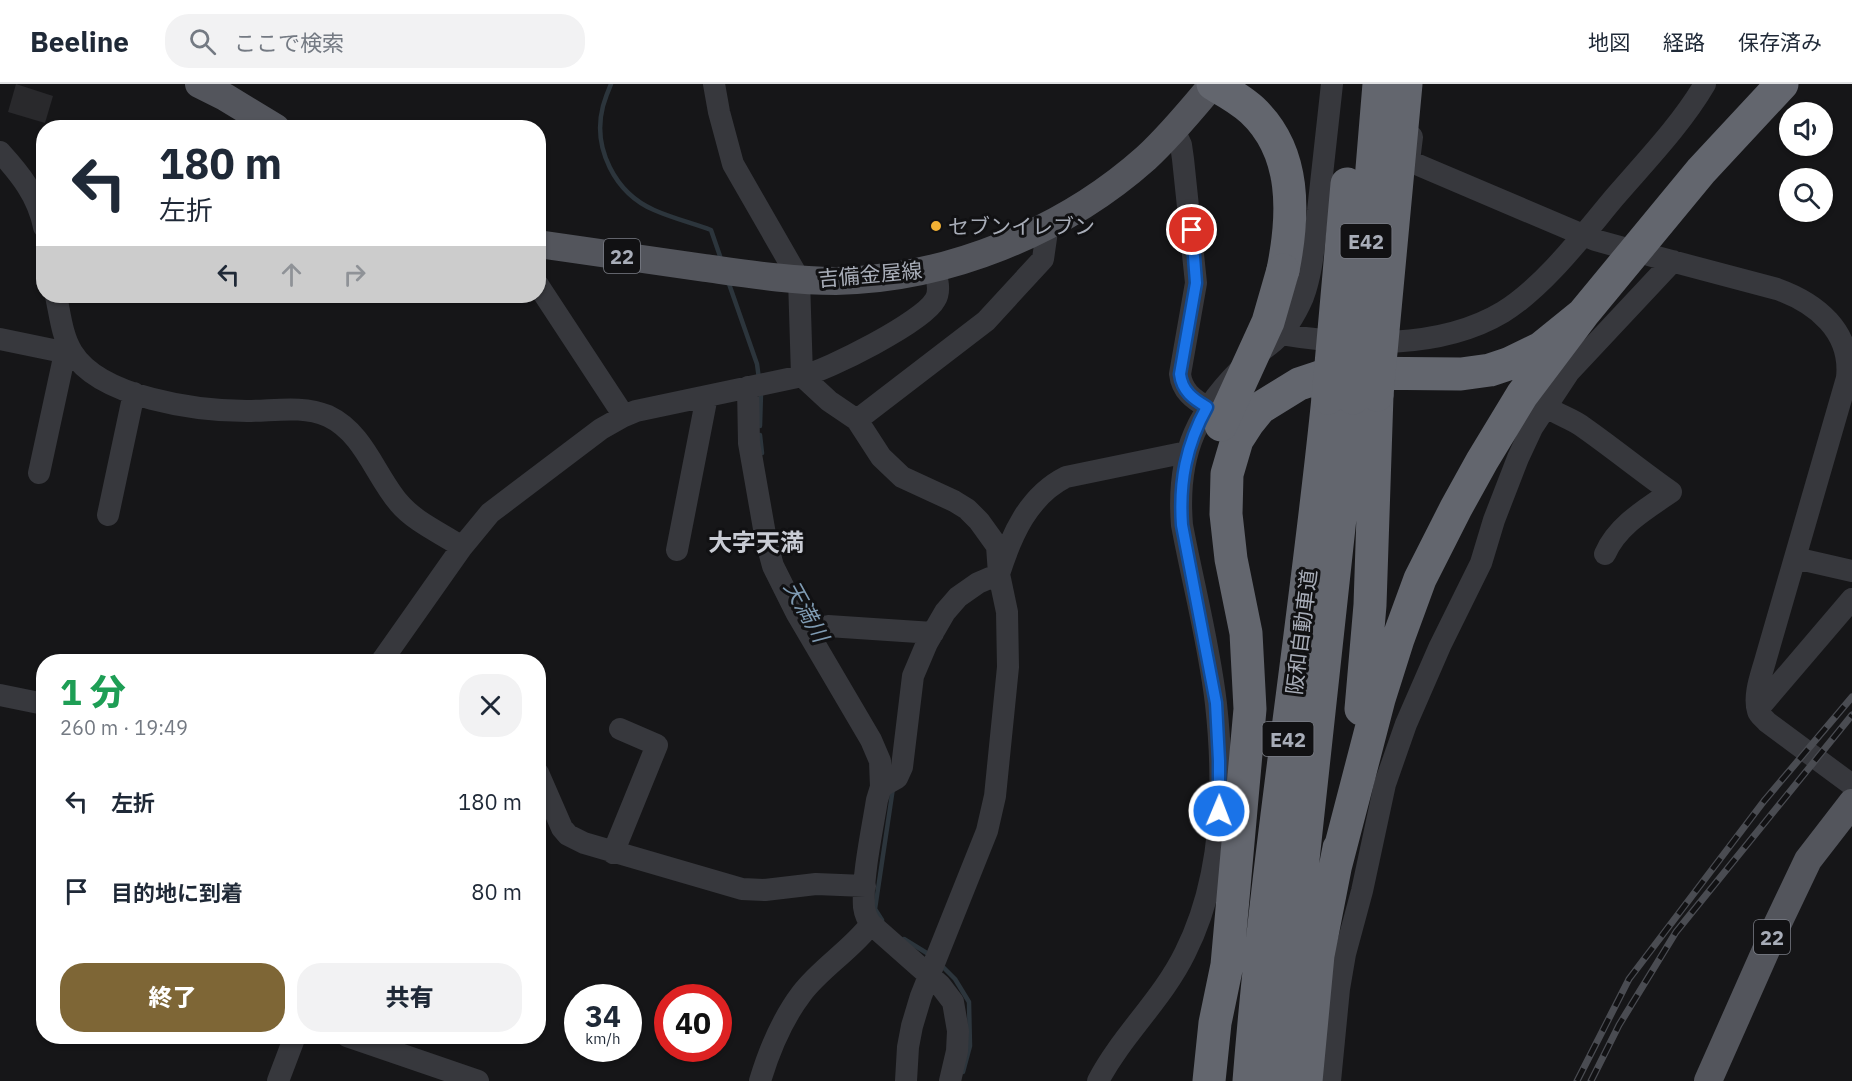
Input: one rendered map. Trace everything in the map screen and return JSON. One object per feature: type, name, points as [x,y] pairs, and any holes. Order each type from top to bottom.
[{"type":"highway","points":[[1213,84],[1239,99],[1252,110],[1275,139],[1289,184],[1291,207],[1283,270],[1268,322],[1214,416],[1211,452],[1205,480],[1204,509],[1232,682],[1238,765],[1238,850]]},
{"type":"highway","name":"E42","points":[[1352,397],[1356,84]]},
{"type":"highway","name":"E42","points":[[1352,397],[1379,84]]},
{"type":"highway","points":[[1306,1081],[1318,955],[1356,744],[1365,675],[1370,605],[1352,397],[1407,84]]},
{"type":"highway","points":[[1335,868],[1379,699],[1398,639],[1420,579],[1456,508],[1522,395],[1583,314],[1701,171],[1782,84]]},
{"type":"highway","points":[[1209,1081],[1215,1023],[1227,965],[1250,709],[1246,633],[1231,559],[1226,514],[1225,487],[1237,440],[1260,408],[1299,384],[1326,375],[1461,374],[1490,370],[1541,348],[1583,314]]},
{"type":"highway","name":"阪和自動車道","points":[[1249,1081],[1257,986],[1304,616],[1352,397]]},
{"type":"highway","name":"阪和自動車道","points":[[1279,1081],[1352,397]]},
{"type":"main road","points":[[199,84],[263,120]]},
{"type":"main road","name":"吉備金屋線","points":[[546,244],[741,273],[799,279],[835,281],[872,278],[934,268],[977,255],[1028,234],[1084,204],[1145,158],[1213,84]]},
{"type":"main road","name":"22","points":[[1708,1081],[1808,860],[1852,803]]},
{"type":"street","points":[[714,84],[725,139],[733,164],[799,279],[802,376],[829,401],[857,420],[881,457],[902,477],[967,509],[997,546],[999,574],[1007,612],[1008,667],[995,796],[987,831],[912,1026],[906,1081]]},
{"type":"street","points":[[1098,1081],[1119,1047],[1164,989],[1185,954],[1207,897],[1215,857],[1219,811],[1218,736],[1211,670],[1182,525],[1181,491],[1187,452],[1195,429],[1214,416],[1252,358],[1280,334],[1298,307],[1309,275],[1332,84]]},
{"type":"street","points":[[1417,84],[1409,161],[1583,235],[1624,248]]},
{"type":"street","points":[[1280,334],[1323,341],[1373,343],[1434,336],[1471,326],[1503,311],[1524,296],[1583,235],[1677,122],[1704,84]]},
{"type":"street","points":[[1174,129],[1181,145],[1183,159],[1196,283],[1180,374],[1181,382],[1185,391],[1214,416]]},
{"type":"street","points":[[0,152],[16,168],[36,203]]},
{"type":"street","points":[[857,420],[986,321],[1043,259],[1048,224]]},
{"type":"street","points":[[1649,255],[1796,296],[1827,317],[1850,346],[1850,379],[1761,675],[1758,709],[1767,722],[1852,785]]},
{"type":"street","points":[[1330,1081],[1339,988],[1345,954],[1362,891],[1377,819],[1406,724],[1440,646],[1481,563],[1494,520],[1532,428],[1569,372],[1673,261]]},
{"type":"street","points":[[387,654],[462,547],[490,513],[601,429],[624,416],[802,376],[836,364],[917,318],[936,300],[939,289],[934,268]]},
{"type":"street","points":[[546,297],[624,416]]},
{"type":"street","points":[[58,303],[70,350],[78,360],[105,381],[135,393],[189,407],[210,410],[297,410],[315,412],[329,417],[347,430],[362,446],[406,510],[462,547]]},
{"type":"street","points":[[0,339],[58,351],[70,350]]},
{"type":"street","points":[[39,473],[63,362],[70,350]]},
{"type":"street","points":[[757,385],[749,443],[766,540],[773,566],[797,614],[871,740],[880,761],[881,787],[877,800],[865,886],[866,917],[871,924],[931,974],[953,1002],[958,1031],[957,1051],[950,1081]]},
{"type":"street","points":[[108,515],[135,393]]},
{"type":"street","points":[[676,550],[707,396]]},
{"type":"street","points":[[1546,406],[1560,416],[1582,426],[1630,464],[1671,492],[1648,507],[1616,535],[1605,554]]},
{"type":"street","points":[[881,787],[897,778],[902,767],[913,676],[933,633],[957,597],[978,583],[999,574],[1010,541],[1033,504],[1054,483],[1066,477],[1187,452]]},
{"type":"street","points":[[1796,558],[1852,571]]},
{"type":"street","points":[[1758,709],[1852,599]]},
{"type":"street","points":[[828,626],[933,633]]},
{"type":"street","points":[[0,695],[36,702]]},
{"type":"street","points":[[614,853],[657,745],[620,729]]},
{"type":"street","points":[[546,793],[557,820],[568,835],[614,853],[742,889],[765,890],[805,884],[865,886]]},
{"type":"street","points":[[760,1081],[788,1014],[803,992],[858,941],[871,924]]},
{"type":"street","points":[[278,1081],[292,1044]]},
{"type":"street","points":[[369,1044],[478,1081]]},
{"type":"building","points":[[16,84],[53,96],[46,120],[36,120],[8,112]]},
{"type":"waterway","name":"天満川","points":[[611,84],[600,122],[601,138],[604,153],[618,181],[640,202],[654,210],[711,230],[721,259]]},
{"type":"waterway","name":"天満川","points":[[728,281],[757,364],[759,379]]},
{"type":"waterway","name":"天満川","points":[[760,426],[761,393]]},
{"type":"waterway","name":"天満川","points":[[760,435],[762,453]]},
{"type":"waterway","name":"天満川","points":[[882,920],[875,909],[893,788]]},
{"type":"waterway","name":"天満川","points":[[904,939],[930,955]]},
{"type":"waterway","name":"天満川","points":[[941,965],[955,979],[969,1002],[970,1046],[963,1072]]},
{"type":"railway","points":[[1577,1081],[1629,979],[1764,801],[1852,697]]},
{"type":"railway","points":[[1591,1081],[1619,1025],[1676,932],[1852,715]]},
{"type":"place","name":"セブンイレブン","points":[[936,226]]},
{"type":"district","name":"大字天満","points":[[756,542]]},
{"type":"route","points":[[1192,230],[1196,283],[1180,374],[1185,391],[1207,407],[1195,429],[1187,452],[1180,505],[1216,703],[1219,811]]}]
